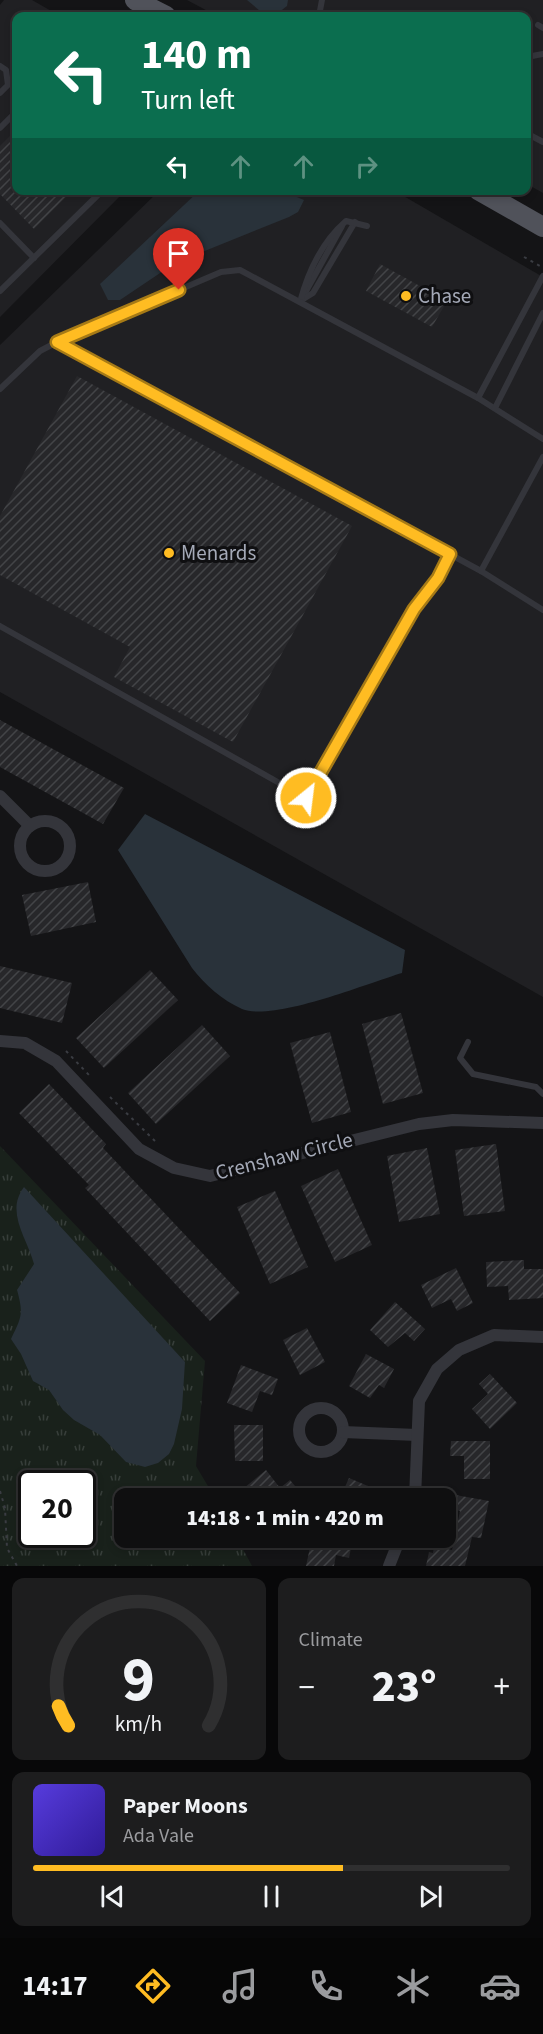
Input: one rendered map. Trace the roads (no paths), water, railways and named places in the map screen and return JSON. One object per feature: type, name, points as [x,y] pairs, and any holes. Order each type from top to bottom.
[{"type":"main road","points":[[135,0],[158,12]]},
{"type":"main road","points":[[487,195],[543,227]]},
{"type":"street","points":[[0,796],[30,826]]},
{"type":"street","points":[[44,821],[52,822],[65,831],[69,839],[68,855],[58,868],[50,871],[34,869],[22,857],[20,841],[30,826],[44,821]]},
{"type":"street","name":"Crenshaw Circle","points":[[0,1041],[25,1043],[56,1061],[139,1149],[154,1160],[174,1168],[210,1176],[419,1124],[453,1120],[543,1123]]},
{"type":"street","points":[[418,1488],[419,1401],[426,1384],[448,1358],[475,1341],[494,1335],[543,1337]]},
{"type":"street","points":[[343,1432],[417,1435]]},
{"type":"street","points":[[389,1566],[396,1548]]},
{"type":"lane","points":[[532,56],[543,54]]},
{"type":"lane","points":[[0,66],[6,70],[8,85],[0,93]]},
{"type":"lane","points":[[0,128],[12,116]]},
{"type":"lane","points":[[0,291],[98,195]]},
{"type":"lane","points":[[300,302],[306,281],[332,233],[346,221],[367,226]]},
{"type":"lane","points":[[300,302],[314,293],[355,222]]},
{"type":"lane","points":[[0,223],[34,258]]},
{"type":"lane","points":[[0,389],[40,351],[57,342],[221,272],[240,270],[478,398],[543,439]]},
{"type":"lane","points":[[478,398],[543,276]]},
{"type":"lane","points":[[495,408],[543,313]]},
{"type":"lane","points":[[57,342],[481,571],[543,610]]},
{"type":"lane","points":[[481,571],[543,458]]},
{"type":"lane","points":[[0,626],[306,798],[414,609],[438,578],[450,554]]},
{"type":"lane","points":[[468,1042],[460,1058],[473,1074],[536,1087],[543,1094]]},
{"type":"place","name":"Chase","points":[[406,296]]},
{"type":"place","name":"Menards","points":[[169,553]]}]
